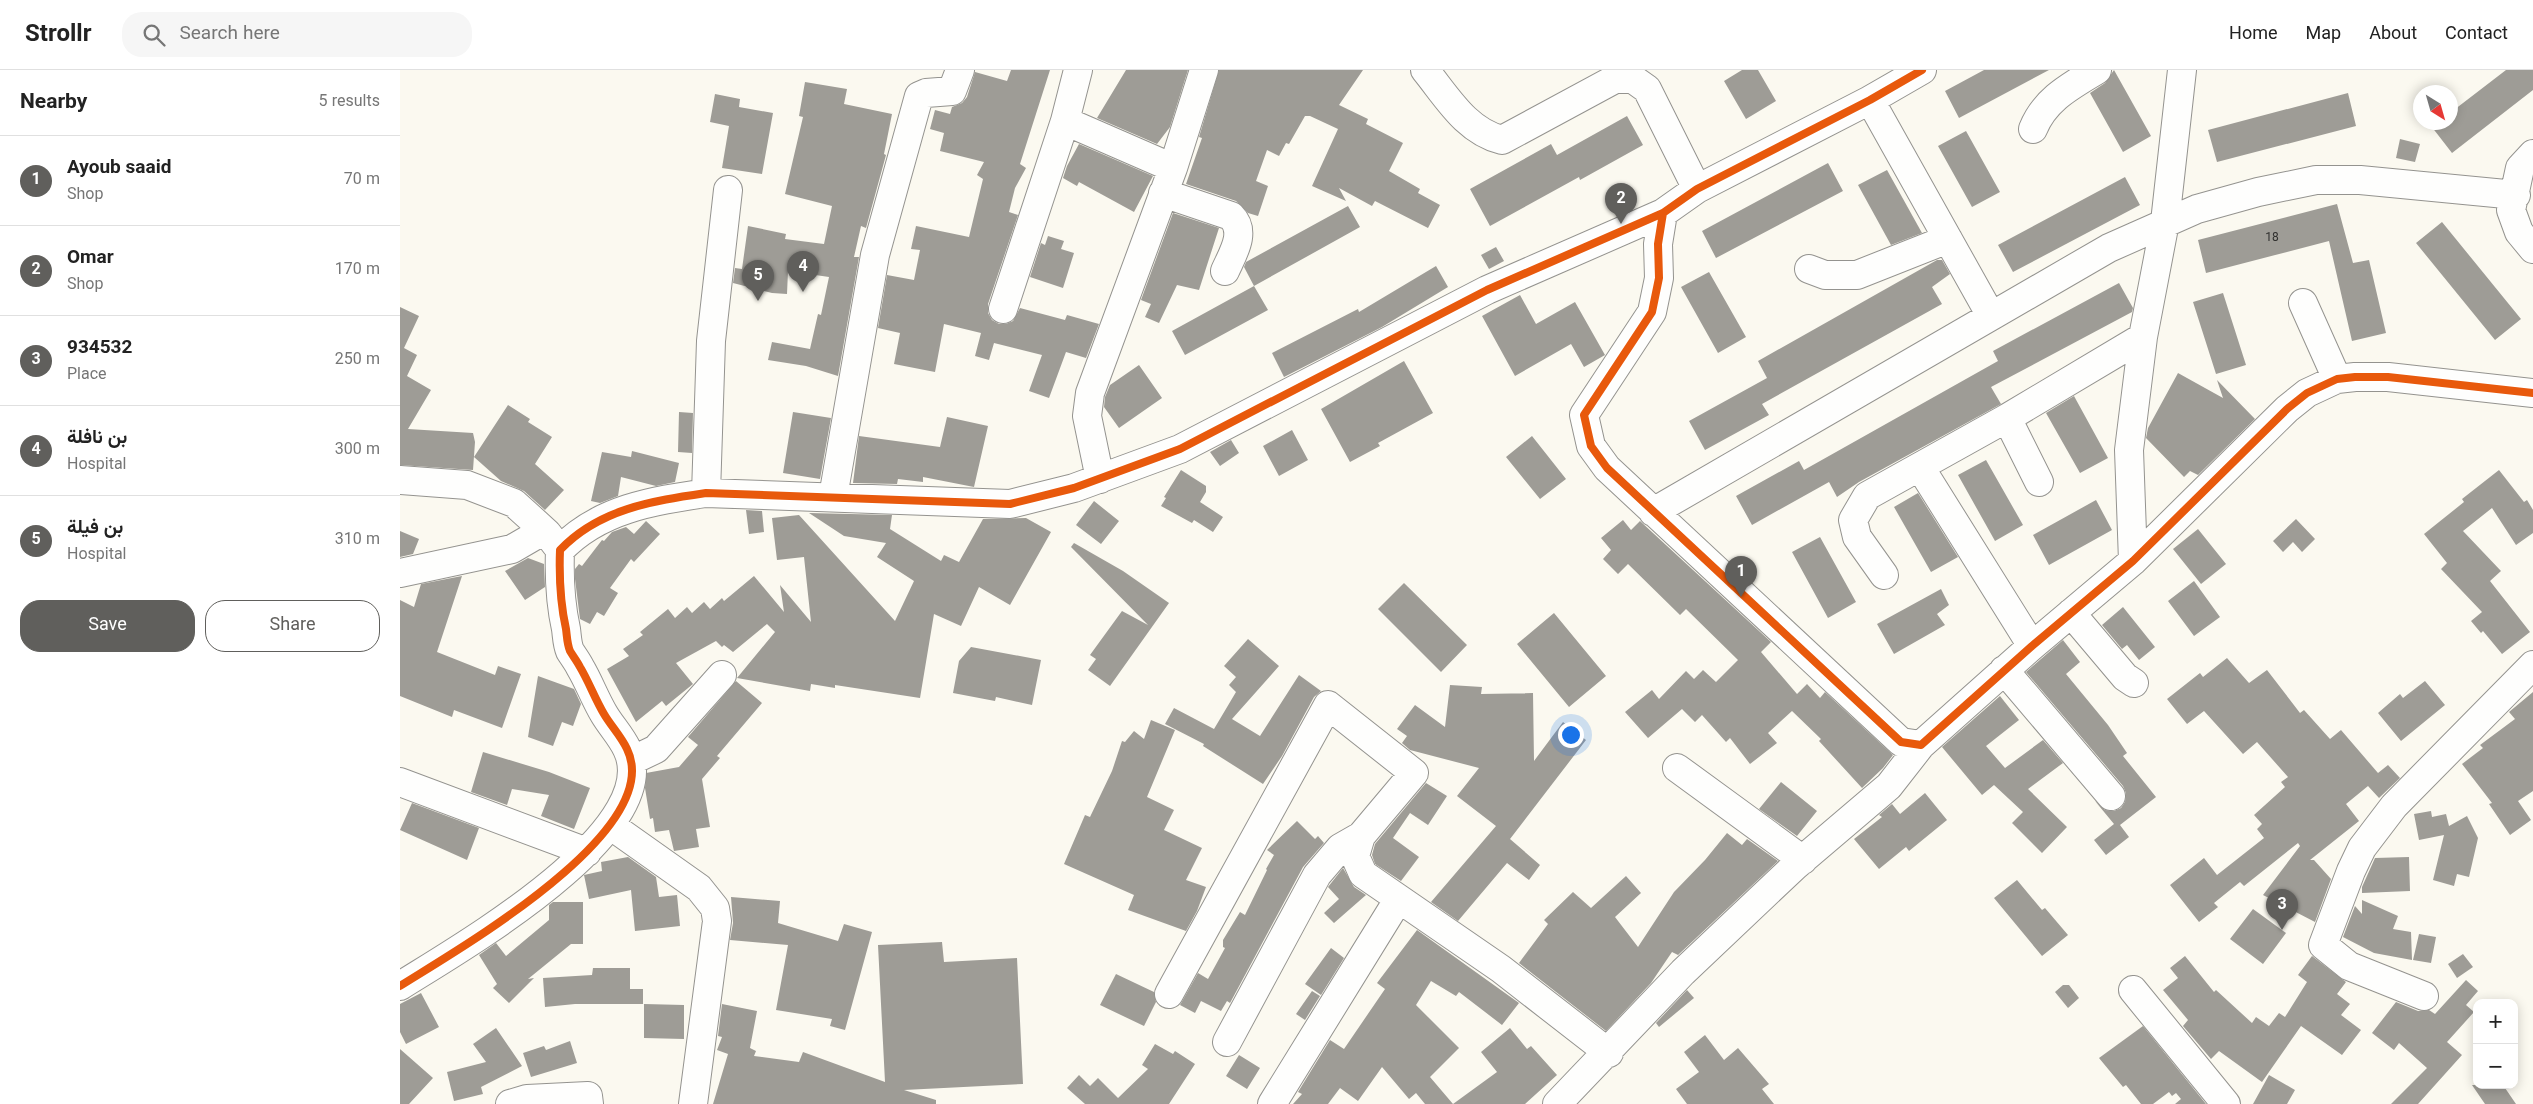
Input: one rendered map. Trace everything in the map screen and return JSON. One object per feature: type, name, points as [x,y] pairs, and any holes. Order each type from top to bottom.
[{"type":"street","points":[[833,497],[875,255],[919,96],[926,93],[952,91],[960,70]]},
{"type":"street","points":[[1003,309],[1065,121],[1078,70]]},
{"type":"street","points":[[1100,479],[1087,416],[1090,393],[1173,168],[1204,70]]},
{"type":"street","points":[[1425,70],[1470,125],[1487,136],[1502,140],[1614,79],[1632,79],[1647,89],[1697,190]]},
{"type":"street","points":[[400,573],[574,535],[617,512],[665,499],[706,493],[1010,504],[1074,488],[1180,449],[1487,290],[1663,214],[1697,190],[1870,100],[1922,70]]},
{"type":"street","points":[[2033,129],[2038,116],[2046,105],[2058,94],[2097,70]]},
{"type":"street","points":[[2133,561],[2129,450],[2142,337],[2165,222],[2182,70]]},
{"type":"street","points":[[1870,100],[1991,316]]},
{"type":"street","points":[[1065,121],[1173,168]]},
{"type":"street","points":[[2533,154],[2520,168],[2516,195],[2511,210],[2519,232],[2533,249]]},
{"type":"street","points":[[1652,512],[2110,248],[2197,208],[2258,192],[2316,180],[2360,180],[2516,195]]},
{"type":"street","points":[[706,493],[712,341],[728,190]]},
{"type":"street","points":[[1164,193],[1231,216],[1237,221],[1239,239],[1225,271]]},
{"type":"street","points":[[1663,214],[1658,244],[1659,278],[1652,312],[1584,416],[1591,446],[1607,468],[1652,512],[1901,742],[1921,745]]},
{"type":"street","points":[[1809,269],[1825,276],[1857,275],[1948,239]]},
{"type":"street","points":[[2303,303],[2337,379]]},
{"type":"street","points":[[1884,575],[1857,537],[1853,520],[1868,496],[2007,418],[2142,337]]},
{"type":"street","points":[[1557,1104],[1609,1053],[1683,972],[1803,860],[1889,786],[1921,745],[2004,670],[2133,561],[2287,409],[2306,393],[2337,379],[2388,377],[2533,394]]},
{"type":"street","points":[[2007,418],[2039,482]]},
{"type":"street","points":[[1920,467],[2032,646]]},
{"type":"street","points":[[400,480],[467,485],[514,502],[551,540],[570,650],[605,716],[627,749],[631,761],[631,777],[625,797],[610,825],[587,852],[550,885],[497,924],[400,986]]},
{"type":"street","points":[[2071,613],[2125,677],[2134,683]]},
{"type":"street","points":[[2424,996],[2349,966],[2323,946],[2329,927],[2362,848],[2394,806],[2533,665]]},
{"type":"street","points":[[2004,670],[2111,796]]},
{"type":"street","points":[[631,761],[656,749],[722,675]]},
{"type":"street","points":[[1169,994],[1328,705],[1414,774],[1361,836],[1340,848],[1317,875],[1227,1042]]},
{"type":"street","points":[[1677,768],[1803,860]]},
{"type":"street","points":[[400,782],[587,852]]},
{"type":"street","points":[[610,825],[699,888],[714,908],[717,921],[692,1104]]},
{"type":"street","points":[[1361,836],[1355,856],[1363,874],[1398,900],[1501,969],[1609,1053]]},
{"type":"street","points":[[1272,1104],[1398,900]]},
{"type":"street","points":[[2133,990],[2197,1071],[2226,1104]]},
{"type":"street","points":[[510,1104],[527,1099],[588,1096],[589,1104]]},
{"type":"building","points":[[1011,70],[1050,70],[1020,164],[1026,168],[1015,188],[1009,212],[1018,215],[988,304],[988,313],[992,320],[999,324],[1013,321],[1020,308],[1065,320],[1067,315],[1099,324],[1086,358],[1066,352],[1049,398],[1029,391],[1042,355],[994,343],[989,360],[975,356],[981,333],[944,324],[935,372],[894,364],[900,333],[878,328],[887,275],[914,280],[920,250],[911,249],[916,226],[969,237],[983,179],[977,175],[984,162],[940,151],[944,133],[930,129],[935,110],[950,114],[952,107],[962,103],[967,97],[975,72],[1007,81]]},
{"type":"building","points":[[1126,70],[1188,70],[1170,127],[1157,144],[1097,118]]},
{"type":"building","points":[[1219,70],[1363,70],[1339,105],[1368,119],[1366,124],[1403,143],[1389,171],[1420,189],[1418,193],[1440,205],[1428,228],[1375,201],[1372,206],[1339,188],[1346,201],[1312,186],[1338,129],[1310,116],[1305,116],[1289,144],[1286,143],[1279,156],[1267,150],[1256,181],[1268,186],[1258,216],[1248,213],[1236,201],[1186,184],[1202,138],[1199,137]]},
{"type":"building","points":[[1742,70],[1758,70],[1776,101],[1746,119],[1724,81]]},
{"type":"building","points":[[1984,70],[2049,70],[1959,118],[1945,91]]},
{"type":"building","points":[[2114,70],[2151,136],[2123,152],[2090,93],[2105,83]]},
{"type":"building","points":[[2506,70],[2533,70],[2533,90],[2452,153],[2434,130],[2458,130],[2458,107]]},
{"type":"building","points":[[805,82],[847,89],[844,104],[892,114],[884,154],[886,155],[866,228],[861,226],[854,257],[859,257],[838,376],[806,366],[768,360],[772,342],[810,349],[818,314],[821,315],[829,277],[788,271],[787,294],[772,293],[733,283],[735,268],[742,269],[748,226],[786,234],[785,239],[824,244],[832,206],[785,194],[803,117],[799,116]]},
{"type":"building","points":[[2348,93],[2356,126],[2217,162],[2208,130]]},
{"type":"building","points":[[715,94],[740,99],[739,107],[773,113],[762,174],[722,168],[729,126],[710,122]]},
{"type":"building","points":[[1627,116],[1643,145],[1580,180],[1579,177],[1490,226],[1470,189],[1551,144],[1557,155]]},
{"type":"building","points":[[1966,131],[2000,192],[1972,207],[1938,146]]},
{"type":"building","points":[[2400,139],[2420,144],[2415,162],[2396,158]]},
{"type":"building","points":[[1079,144],[1153,176],[1134,212],[1079,182],[1077,186],[1063,178]]},
{"type":"building","points":[[1828,163],[1843,191],[1716,258],[1702,231]]},
{"type":"building","points":[[1887,170],[1922,233],[1891,245],[1858,185]]},
{"type":"building","points":[[2125,177],[2140,205],[2013,272],[1998,245]]},
{"type":"building","points":[[2337,204],[2353,263],[2369,260],[2386,333],[2352,341],[2329,241],[2206,273],[2198,240]]},
{"type":"building","points":[[1348,206],[1360,227],[1254,286],[1244,267],[1246,262]]},
{"type":"building","points":[[1173,213],[1219,228],[1199,290],[1177,285],[1159,323],[1145,317],[1151,304],[1141,300]]},
{"type":"building","points":[[2442,222],[2521,319],[2495,340],[2416,243]]},
{"type":"building","points":[[1048,236],[1064,241],[1061,249],[1074,253],[1063,288],[1030,277],[1041,243],[1045,245]]},
{"type":"building","points":[[1496,247],[1504,261],[1489,269],[1481,255]]},
{"type":"building","points":[[1937,260],[1942,260],[1950,274],[1932,287],[1942,304],[1762,404],[1769,415],[1705,450],[1689,421],[1767,378],[1758,361]]},
{"type":"building","points":[[1436,266],[1448,287],[1382,327],[1284,377],[1272,353],[1358,309],[1359,312]]},
{"type":"building","points":[[1709,272],[1746,337],[1718,353],[1681,287]]},
{"type":"building","points":[[2119,283],[2133,308],[2132,312],[1991,387],[2001,404],[1859,482],[1837,497],[1829,482],[1752,525],[1736,496],[1799,461],[1804,470],[1998,361],[1993,351]]},
{"type":"building","points":[[1254,286],[1268,310],[1185,355],[1172,331]]},
{"type":"building","points":[[2223,293],[2246,365],[2216,374],[2193,302]]},
{"type":"building","points":[[1520,295],[1536,324],[1575,302],[1605,355],[1584,367],[1571,344],[1515,376],[1482,316]]},
{"type":"building","points":[[400,307],[419,316],[404,348],[417,355],[407,376],[431,390],[408,429],[473,433],[475,442],[473,470],[400,465]]},
{"type":"building","points":[[1404,361],[1433,413],[1378,443],[1380,446],[1350,462],[1321,409]]},
{"type":"building","points":[[1139,365],[1162,398],[1119,428],[1104,407],[1105,397],[1110,385]]},
{"type":"building","points":[[2178,373],[2223,398],[2217,380],[2255,419],[2198,475],[2190,471],[2184,477],[2146,438],[2148,428]]},
{"type":"building","points":[[2074,396],[2108,458],[2080,473],[2046,413]]},
{"type":"building","points":[[508,405],[530,419],[528,422],[552,437],[535,464],[564,490],[545,510],[524,491],[501,481],[474,457]]},
{"type":"building","points":[[679,412],[693,413],[692,453],[678,452]]},
{"type":"building","points":[[793,412],[831,418],[820,479],[783,473]]},
{"type":"building","points":[[947,417],[988,426],[974,487],[923,477],[923,482],[898,479],[897,484],[853,483],[859,436],[940,447]]},
{"type":"building","points":[[1292,430],[1308,460],[1279,476],[1263,446]]},
{"type":"building","points":[[1532,436],[1566,479],[1540,499],[1506,457]]},
{"type":"building","points":[[1231,440],[1239,453],[1220,466],[1210,452]]},
{"type":"building","points":[[632,451],[679,463],[675,482],[656,486],[621,477],[618,496],[600,503],[591,501],[602,452],[631,457]]},
{"type":"building","points":[[1986,460],[2023,525],[1995,541],[1958,475]]},
{"type":"building","points":[[1181,470],[1206,486],[1206,492],[1200,502],[1223,517],[1213,532],[1194,520],[1192,523],[1161,506],[1166,498],[1164,497]]},
{"type":"building","points":[[2499,470],[2524,502],[2527,500],[2533,510],[2533,533],[2516,545],[2492,508],[2463,531],[2501,571],[2490,581],[2530,632],[2502,654],[2483,631],[2481,633],[2471,621],[2482,612],[2441,569],[2447,563],[2424,534],[2464,502],[2462,499]]},
{"type":"building","points":[[1918,493],[1958,557],[1931,572],[1894,507]]},
{"type":"building","points":[[2096,500],[2112,530],[2049,565],[2033,535]]},
{"type":"building","points":[[1094,501],[1119,521],[1101,544],[1076,525]]},
{"type":"building","points":[[746,510],[762,511],[764,532],[749,534]]},
{"type":"building","points":[[809,513],[892,515],[890,529],[941,561],[944,555],[959,562],[983,519],[1026,518],[1051,532],[1010,605],[979,587],[961,626],[934,614],[920,698],[835,685],[835,688],[811,684],[810,691],[737,678],[775,632],[767,624],[733,652],[724,645],[722,647],[716,641],[676,663],[693,684],[666,706],[662,701],[636,722],[607,669],[629,656],[623,649],[643,635],[640,632],[668,609],[675,618],[687,607],[692,613],[704,602],[710,609],[722,598],[724,601],[754,576],[784,612],[780,585],[811,622],[804,557],[777,560],[772,518],[799,515],[895,621],[914,581],[877,557],[886,543],[844,536]]},
{"type":"building","points":[[2296,519],[2315,539],[2302,552],[2293,542],[2283,552],[2273,541]]},
{"type":"building","points":[[1623,520],[1631,530],[1640,521],[1771,642],[1761,652],[1797,694],[1807,684],[1820,698],[1825,692],[1893,755],[1883,768],[1862,788],[1819,741],[1821,739],[1792,711],[1768,733],[1777,743],[1750,764],[1730,738],[1726,742],[1702,715],[1695,722],[1682,709],[1648,738],[1625,712],[1652,690],[1659,699],[1686,671],[1694,679],[1703,670],[1716,682],[1738,660],[1686,609],[1680,615],[1628,564],[1618,574],[1603,559],[1611,550],[1601,538]]},
{"type":"building","points":[[646,521],[660,534],[634,562],[631,559],[610,588],[618,593],[604,616],[597,612],[590,624],[580,619],[575,569],[579,564],[582,566],[602,540],[604,541],[612,532],[626,527],[634,534]]},
{"type":"building","points":[[2198,529],[2226,564],[2201,584],[2173,549]]},
{"type":"building","points":[[400,531],[419,539],[413,554],[400,557]]},
{"type":"building","points":[[1820,537],[1856,602],[1828,618],[1792,552]]},
{"type":"building","points":[[1074,543],[1123,571],[1169,603],[1110,686],[1088,670],[1096,659],[1090,655],[1122,611],[1148,625],[1071,547]]},
{"type":"building","points":[[528,558],[544,564],[545,587],[525,600],[505,571]]},
{"type":"building","points":[[462,576],[437,652],[495,675],[498,666],[521,674],[502,728],[454,710],[452,717],[400,696],[400,600],[414,607],[421,584]]},
{"type":"building","points":[[2194,581],[2220,617],[2194,636],[2168,601]]},
{"type":"building","points":[[1404,583],[1467,645],[1441,672],[1378,609]]},
{"type":"building","points":[[1941,589],[1949,605],[1937,614],[1945,625],[1894,654],[1877,624]]},
{"type":"building","points":[[2123,607],[2155,647],[2139,660],[2127,645],[2122,649],[2102,625]]},
{"type":"building","points":[[1554,613],[1606,676],[1569,707],[1517,644]]},
{"type":"building","points":[[1248,639],[1279,666],[1232,719],[1260,736],[1299,675],[1321,691],[1314,697],[1282,756],[1263,784],[1203,746],[1204,744],[1165,724],[1174,708],[1214,729],[1236,692],[1229,685],[1236,677],[1224,666]]},
{"type":"building","points":[[2063,640],[2080,662],[2066,674],[2108,725],[2127,753],[2123,756],[2156,797],[2120,825],[2129,837],[2106,855],[2094,840],[2114,824],[2095,801],[2105,810],[2114,811],[2121,808],[2125,802],[2126,793],[2123,786],[2026,672]]},
{"type":"building","points":[[971,647],[1041,660],[1032,705],[996,697],[995,701],[953,693],[959,661]]},
{"type":"building","points":[[2227,658],[2249,683],[2267,670],[2300,713],[2304,710],[2330,739],[2341,730],[2378,773],[2388,765],[2400,778],[2379,798],[2368,786],[2346,804],[2359,821],[2310,860],[2314,860],[2331,879],[2315,922],[2263,895],[2300,846],[2298,843],[2244,886],[2240,882],[2214,903],[2218,907],[2199,922],[2170,885],[2204,858],[2217,875],[2264,838],[2257,829],[2262,824],[2254,815],[2285,787],[2281,782],[2288,777],[2257,742],[2243,754],[2204,711],[2187,724],[2167,699],[2200,673],[2203,677]]},
{"type":"building","points":[[538,676],[574,689],[581,704],[573,726],[562,722],[553,746],[528,737]]},
{"type":"building","points":[[736,681],[762,703],[717,756],[720,758],[702,779],[710,827],[696,829],[699,847],[674,851],[669,830],[655,832],[653,818],[650,819],[645,788],[646,773],[679,767],[698,745],[688,737]]},
{"type":"building","points":[[2425,681],[2445,705],[2401,741],[2378,713],[2400,694],[2403,698]]},
{"type":"building","points":[[1450,685],[1482,687],[1481,694],[1533,693],[1534,761],[1563,722],[1586,740],[1510,839],[1540,865],[1529,880],[1507,863],[1458,921],[1431,902],[1496,826],[1457,796],[1479,768],[1410,750],[1402,743],[1407,736],[1397,729],[1415,705],[1445,727]]},
{"type":"building","points":[[2533,692],[2533,791],[2518,801],[2531,820],[2510,835],[2489,804],[2492,803],[2462,764],[2483,748],[2480,745],[2515,719],[2509,712]]},
{"type":"building","points":[[2000,696],[2019,720],[1986,746],[2005,768],[2043,740],[2063,763],[2028,789],[2067,827],[2042,853],[2012,823],[2023,812],[1994,785],[1982,795],[1942,747]]},
{"type":"building","points":[[1151,720],[1175,730],[1147,797],[1174,810],[1164,830],[1202,848],[1186,880],[1206,887],[1197,911],[1186,931],[1128,910],[1134,895],[1064,864],[1085,815],[1090,817],[1112,771],[1122,741],[1125,742],[1134,731],[1144,739]]},
{"type":"building","points":[[483,752],[549,772],[590,788],[574,829],[541,816],[549,795],[512,789],[507,805],[471,792]]},
{"type":"building","points":[[1781,782],[1817,811],[1797,836],[1759,809]]},
{"type":"building","points":[[1426,783],[1447,796],[1428,825],[1410,813],[1393,838],[1419,857],[1401,881],[1375,864],[1372,855],[1375,844]]},
{"type":"building","points":[[1925,793],[1947,820],[1909,851],[1906,847],[1879,869],[1854,839],[1882,817],[1879,815],[1892,804],[1900,814]]},
{"type":"building","points":[[412,803],[479,828],[467,860],[400,830]]},
{"type":"building","points":[[2431,811],[2432,817],[2446,814],[2449,826],[2467,816],[2478,838],[2469,877],[2457,874],[2454,886],[2433,880],[2444,835],[2419,840],[2414,814]]},
{"type":"building","points":[[1297,821],[1315,839],[1318,836],[1324,843],[1303,867],[1230,1003],[1227,1001],[1221,1011],[1201,1001],[1195,1013],[1180,1005],[1198,973],[1208,979],[1225,948],[1223,947],[1223,940],[1240,912],[1245,915],[1274,855],[1267,850]]},
{"type":"building","points":[[1727,833],[1742,845],[1747,839],[1778,861],[1678,955],[1672,952],[1651,983],[1606,1031],[1519,963],[1548,924],[1544,920],[1573,892],[1591,908],[1626,876],[1641,893],[1615,917],[1638,947],[1674,892],[1705,860]]},
{"type":"building","points":[[628,857],[656,877],[659,897],[677,895],[680,926],[635,931],[631,890],[589,899],[584,875],[602,871],[601,862]]},
{"type":"building","points":[[2409,857],[2410,891],[2362,893],[2362,887],[2375,858]]},
{"type":"building","points":[[1343,868],[1354,887],[1366,895],[1334,923],[1324,913],[1339,899],[1328,887]]},
{"type":"building","points":[[2017,880],[2042,910],[2045,908],[2068,935],[2042,956],[1994,898]]},
{"type":"building","points":[[731,897],[780,901],[778,923],[838,941],[844,924],[872,932],[845,1030],[830,1026],[832,1019],[776,1010],[788,945],[730,940],[733,923]]},
{"type":"building","points":[[2362,900],[2398,916],[2393,929],[2411,932],[2412,960],[2374,953],[2343,937],[2355,906],[2362,914]]},
{"type":"building","points":[[553,902],[583,902],[583,944],[571,944],[528,979],[534,978],[509,1003],[493,988],[497,984],[479,955],[496,943],[506,956],[549,920],[549,905]]},
{"type":"building","points":[[2253,909],[2286,933],[2263,964],[2230,939]]},
{"type":"building","points":[[1417,930],[1519,1003],[1502,1025],[1459,992],[1456,996],[1431,981],[1416,1005],[1459,1048],[1430,1077],[1453,1104],[1425,1104],[1416,1093],[1409,1099],[1382,1067],[1358,1101],[1340,1088],[1328,1104],[1293,1104],[1302,1094],[1298,1092],[1330,1040],[1344,1049],[1385,989],[1377,983]]},
{"type":"building","points":[[2419,934],[2436,937],[2431,963],[2413,960]]},
{"type":"building","points":[[942,942],[944,962],[1017,958],[1023,1084],[904,1090],[936,1100],[936,1104],[713,1104],[728,1054],[717,1050],[722,1037],[718,1036],[722,1004],[757,1011],[750,1048],[756,1051],[754,1056],[799,1062],[803,1052],[885,1082],[878,945]]},
{"type":"building","points":[[1331,948],[1344,958],[1321,995],[1305,984]]},
{"type":"building","points":[[2463,954],[2473,967],[2457,978],[2448,964]]},
{"type":"building","points":[[2185,956],[2214,992],[2216,990],[2252,1023],[2256,1017],[2269,1026],[2279,1013],[2285,1017],[2307,982],[2298,975],[2312,956],[2346,982],[2337,994],[2350,1004],[2341,1015],[2361,1030],[2342,1055],[2301,1026],[2262,1082],[2219,1051],[2211,1059],[2183,1026],[2188,1020],[2163,990],[2178,978],[2170,968]]},
{"type":"building","points":[[593,968],[630,968],[630,989],[643,989],[643,1004],[575,1004],[545,1007],[543,978],[592,975]]},
{"type":"building","points":[[1116,974],[1154,992],[1156,1002],[1144,1026],[1100,1005]]},
{"type":"building","points":[[2466,980],[2478,991],[2466,1005],[2473,1013],[2447,1042],[2462,1055],[2418,1104],[2391,1104],[2427,1068],[2399,1043],[2394,1050],[2372,1033],[2396,1002],[2418,1011],[2429,1010],[2435,1014]]},
{"type":"building","points":[[2063,985],[2069,985],[2079,998],[2068,1008],[2055,992]]},
{"type":"building","points":[[1687,990],[1694,998],[1659,1027],[1656,1023]]},
{"type":"building","points":[[1312,991],[1320,996],[1305,1020],[1296,1014]]},
{"type":"building","points":[[421,993],[439,1027],[406,1044],[400,1032],[400,1004]]},
{"type":"building","points":[[644,1004],[684,1005],[684,1039],[644,1038]]},
{"type":"building","points":[[2143,1026],[2206,1104],[2175,1104],[2181,1099],[2176,1093],[2172,1096],[2169,1092],[2153,1104],[2141,1104],[2126,1085],[2123,1087],[2099,1058]]},
{"type":"building","points":[[496,1028],[522,1066],[481,1087],[483,1094],[454,1101],[447,1072],[486,1062],[473,1044]]},
{"type":"building","points":[[1510,1028],[1527,1049],[1531,1046],[1557,1075],[1525,1104],[1453,1104],[1497,1072],[1481,1052]]},
{"type":"building","points":[[1705,1035],[1724,1060],[1738,1048],[1769,1084],[1762,1089],[1774,1104],[1687,1104],[1676,1089],[1699,1072],[1684,1052]]},
{"type":"building","points":[[570,1041],[577,1063],[531,1077],[523,1053],[544,1046],[546,1050]]},
{"type":"building","points":[[1155,1044],[1173,1054],[1175,1051],[1195,1064],[1169,1104],[1085,1104],[1067,1088],[1079,1075],[1090,1086],[1098,1078],[1118,1098],[1148,1069],[1142,1065]]},
{"type":"building","points":[[400,1049],[433,1078],[409,1104],[400,1104]]},
{"type":"building","points":[[1239,1055],[1260,1068],[1247,1089],[1226,1076]]},
{"type":"building","points":[[2269,1075],[2295,1090],[2287,1104],[2253,1104]]},
{"type":"building","points":[[2475,1089],[2506,1089],[2516,1104],[2485,1104]]},
{"type":"cycle path","points":[[400,986],[507,917],[549,885],[587,851],[616,816],[631,781],[627,749],[604,714],[570,651],[562,609],[560,550],[575,536],[592,525],[627,509],[706,493],[1010,504],[1074,488],[1180,449],[1487,290],[1663,213],[1697,189],[1870,100],[1922,70]]},
{"type":"cycle path","points":[[1663,213],[1658,244],[1659,278],[1652,312],[1584,415],[1591,446],[1607,468],[1901,742],[1921,745],[2032,646],[2133,561],[2287,409],[2307,393],[2337,379],[2355,377],[2388,377],[2533,393]]},
{"type":"place","name":"Omar","points":[[1621,224]]},
{"type":"place","name":"بن نافلة","points":[[803,292]]},
{"type":"place","name":"بن فيلة","points":[[758,301]]},
{"type":"place","name":"Ayoub saaid","points":[[1741,597]]},
{"type":"place","name":"934532","points":[[2282,930]]}]
